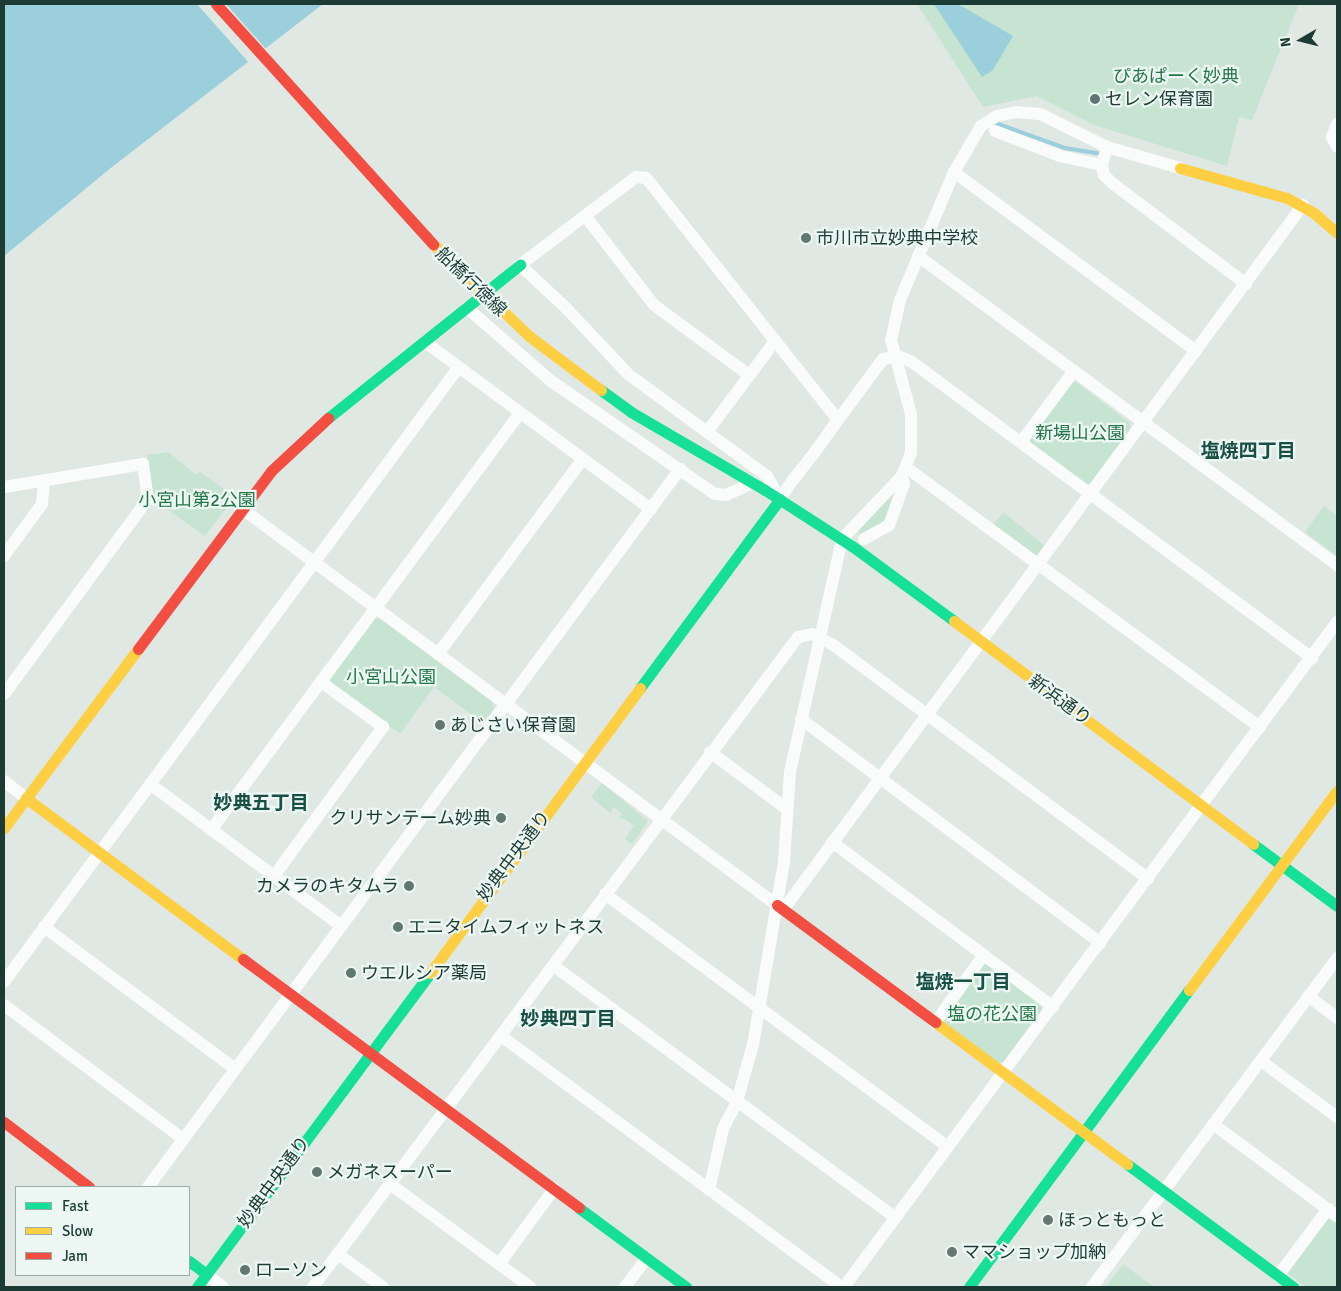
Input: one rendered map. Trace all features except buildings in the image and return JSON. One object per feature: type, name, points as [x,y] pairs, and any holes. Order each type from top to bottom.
[{"type":"street","name":"船橋行徳線","points":[[216,4],[452,265],[529,336],[631,412],[780,499]]},
{"type":"street","points":[[864,539],[889,525],[904,484],[912,438],[911,414],[893,356],[891,340],[900,300],[954,172],[981,126],[996,116],[1016,112],[1040,114],[1107,147],[1303,205],[1332,221],[1337,233]]},
{"type":"street","points":[[1337,124],[1332,137],[1337,147]]},
{"type":"street","points":[[994,131],[1060,156],[1102,166]]},
{"type":"street","points":[[1107,147],[1102,166],[1104,175],[1112,183],[1246,284]]},
{"type":"street","points":[[954,172],[1196,351]]},
{"type":"street","points":[[4,828],[241,508],[297,445],[520,265],[586,217],[636,177],[646,178],[838,420]]},
{"type":"street","points":[[780,907],[832,842],[1303,205]]},
{"type":"street","points":[[586,217],[654,305],[749,375]]},
{"type":"street","points":[[918,256],[1337,565]]},
{"type":"street","points":[[520,265],[567,309],[628,374],[767,476],[780,499],[883,359],[893,356],[912,362],[1312,658]]},
{"type":"street","points":[[468,308],[552,381],[624,434],[680,468],[721,496],[754,483]]},
{"type":"street","points":[[707,432],[775,341]]},
{"type":"street","points":[[425,342],[651,509]]},
{"type":"street","points":[[4,982],[458,368]]},
{"type":"street","points":[[1021,442],[1074,372]]},
{"type":"street","points":[[211,830],[520,413]]},
{"type":"street","points":[[438,654],[583,459]]},
{"type":"street","points":[[4,487],[143,464],[148,499],[4,694]]},
{"type":"street","points":[[149,1186],[680,468]]},
{"type":"street","points":[[709,1190],[723,1129],[737,1101],[753,1045],[757,1007],[780,907],[790,772],[842,539],[905,472]]},
{"type":"street","points":[[905,472],[1038,563],[1260,727]]},
{"type":"street","points":[[4,556],[42,504],[44,480]]},
{"type":"street","name":"新浜通り","points":[[780,499],[842,539],[1337,906]]},
{"type":"street","name":"妙典中央通り","points":[[197,1287],[780,499]]},
{"type":"street","points":[[241,508],[1292,1287]]},
{"type":"street","points":[[501,1036],[843,1287],[1004,1073],[1337,622]]},
{"type":"street","points":[[313,1287],[554,966],[661,818],[792,643],[805,634],[819,636],[1148,879]]},
{"type":"street","points":[[274,876],[383,728],[321,682]]},
{"type":"street","points":[[801,719],[1100,943]]},
{"type":"street","points":[[710,752],[787,809]]},
{"type":"street","points":[[4,781],[686,1287]]},
{"type":"street","points":[[150,784],[341,926]]},
{"type":"street","points":[[969,1287],[1337,791]]},
{"type":"street","points":[[832,842],[1053,1007]]},
{"type":"street","points":[[605,894],[948,1147]]},
{"type":"street","points":[[44,927],[235,1069]]},
{"type":"street","points":[[935,1023],[983,956]]},
{"type":"street","points":[[1092,1287],[1337,958]]},
{"type":"street","points":[[554,966],[895,1218]]},
{"type":"street","points":[[1308,996],[1337,1018]]},
{"type":"street","points":[[4,1005],[184,1139]]},
{"type":"street","points":[[1261,1061],[1337,1117]]},
{"type":"street","points":[[4,1122],[88,1186]]},
{"type":"street","points":[[1213,1124],[1332,1213],[1278,1276]]},
{"type":"street","points":[[390,1184],[530,1287]]},
{"type":"street","points":[[499,1264],[554,1189]]},
{"type":"street","points":[[338,1254],[383,1287]]},
{"type":"street","points":[[625,1287],[647,1258]]},
{"type":"street","points":[[190,1262],[223,1287]]},
{"type":"green space","name":"ぴあぱーく妙典","points":[[917,4],[1299,4],[1252,120],[1239,117],[1227,166],[1094,125],[1037,96],[983,107]]},
{"type":"green space","name":"新場山公園","points":[[1076,382],[1130,423],[1131,431],[1092,483],[1086,485],[1030,444],[1029,437],[1070,383]]},
{"type":"green space","name":"小宮山第2公園","points":[[168,452],[196,475],[199,471],[235,497],[205,536],[154,500],[147,455]]},
{"type":"green space","points":[[901,484],[887,522],[862,535],[859,533],[859,528]]},
{"type":"green space","points":[[1324,506],[1337,516],[1337,556],[1305,532]]},
{"type":"green space","points":[[1003,512],[1045,546],[1039,555],[1032,556],[993,525]]},
{"type":"green space","name":"小宮山公園","points":[[380,618],[492,701],[494,708],[483,723],[434,687],[400,734],[331,684],[330,677],[374,619]]},
{"type":"green space","points":[[602,783],[648,821],[632,844],[625,839],[634,826],[623,818],[618,819],[622,814],[614,807],[610,813],[591,797]]},
{"type":"green space","name":"塩の花公園","points":[[986,964],[1041,1004],[1042,1012],[1006,1061],[999,1063],[943,1022],[981,965]]},
{"type":"green space","points":[[1324,1219],[1330,1219],[1337,1224],[1337,1287],[1306,1287],[1288,1274],[1287,1269]]},
{"type":"green space","points":[[1123,1264],[1154,1287],[1106,1287]]},
{"type":"water","points":[[4,4],[323,4],[112,167],[4,256]]},
{"type":"water","points":[[934,4],[958,4],[1013,36],[993,70],[982,77]]},
{"type":"pier","points":[[197,4],[226,4],[267,50],[250,64]]},
{"type":"waterway","points":[[993,122],[1065,148],[1103,154]]},
{"type":"traffic: fast","points":[[328,418],[520,265]]},
{"type":"traffic: fast","points":[[601,390],[631,412],[765,490],[852,546],[954,621]]},
{"type":"traffic: fast","points":[[640,688],[780,499]]},
{"type":"traffic: fast","points":[[1253,844],[1337,906]]},
{"type":"traffic: fast","points":[[197,1287],[430,973]]},
{"type":"traffic: fast","points":[[969,1287],[1189,990]]},
{"type":"traffic: fast","points":[[1127,1164],[1293,1287]]},
{"type":"traffic: fast","points":[[579,1208],[686,1287]]},
{"type":"traffic: fast","points":[[190,1262],[206,1274]]},
{"type":"traffic: slow","points":[[1180,168],[1287,198],[1314,213],[1337,233]]},
{"type":"traffic: slow","points":[[433,244],[529,336],[601,390]]},
{"type":"traffic: slow","points":[[954,621],[1253,844]]},
{"type":"traffic: slow","points":[[4,828],[138,649]]},
{"type":"traffic: slow","points":[[430,973],[640,688]]},
{"type":"traffic: slow","points":[[1189,990],[1337,791]]},
{"type":"traffic: slow","points":[[26,798],[243,959]]},
{"type":"traffic: slow","points":[[935,1022],[1127,1164]]},
{"type":"traffic: jam","points":[[216,4],[433,244]]},
{"type":"traffic: jam","points":[[138,649],[271,471],[328,418]]},
{"type":"traffic: jam","points":[[777,905],[935,1022]]},
{"type":"traffic: jam","points":[[243,959],[579,1208]]},
{"type":"traffic: jam","points":[[4,1122],[88,1186]]},
{"type":"place","name":"セレン保育園","points":[[1095,99]]},
{"type":"place","name":"市川市立妙典中学校","points":[[806,238]]},
{"type":"place","name":"あじさい保育園","points":[[440,725]]},
{"type":"place","name":"クリサンテーム妙典","points":[[501,818]]},
{"type":"place","name":"カメラのキタムラ","points":[[409,886]]},
{"type":"place","name":"エニタイムフィットネス","points":[[398,927]]},
{"type":"place","name":"ウエルシア薬局","points":[[351,973]]},
{"type":"place","name":"メガネスーパー","points":[[317,1172]]},
{"type":"place","name":"ほっともっと","points":[[1048,1220]]},
{"type":"place","name":"ママショップ加納","points":[[952,1252]]},
{"type":"place","name":"ローソン","points":[[245,1270]]},
{"type":"district","name":"塩焼四丁目","points":[[1248,452]]},
{"type":"district","name":"妙典五丁目","points":[[261,804]]},
{"type":"district","name":"塩焼一丁目","points":[[963,983]]},
{"type":"district","name":"妙典四丁目","points":[[568,1020]]}]
